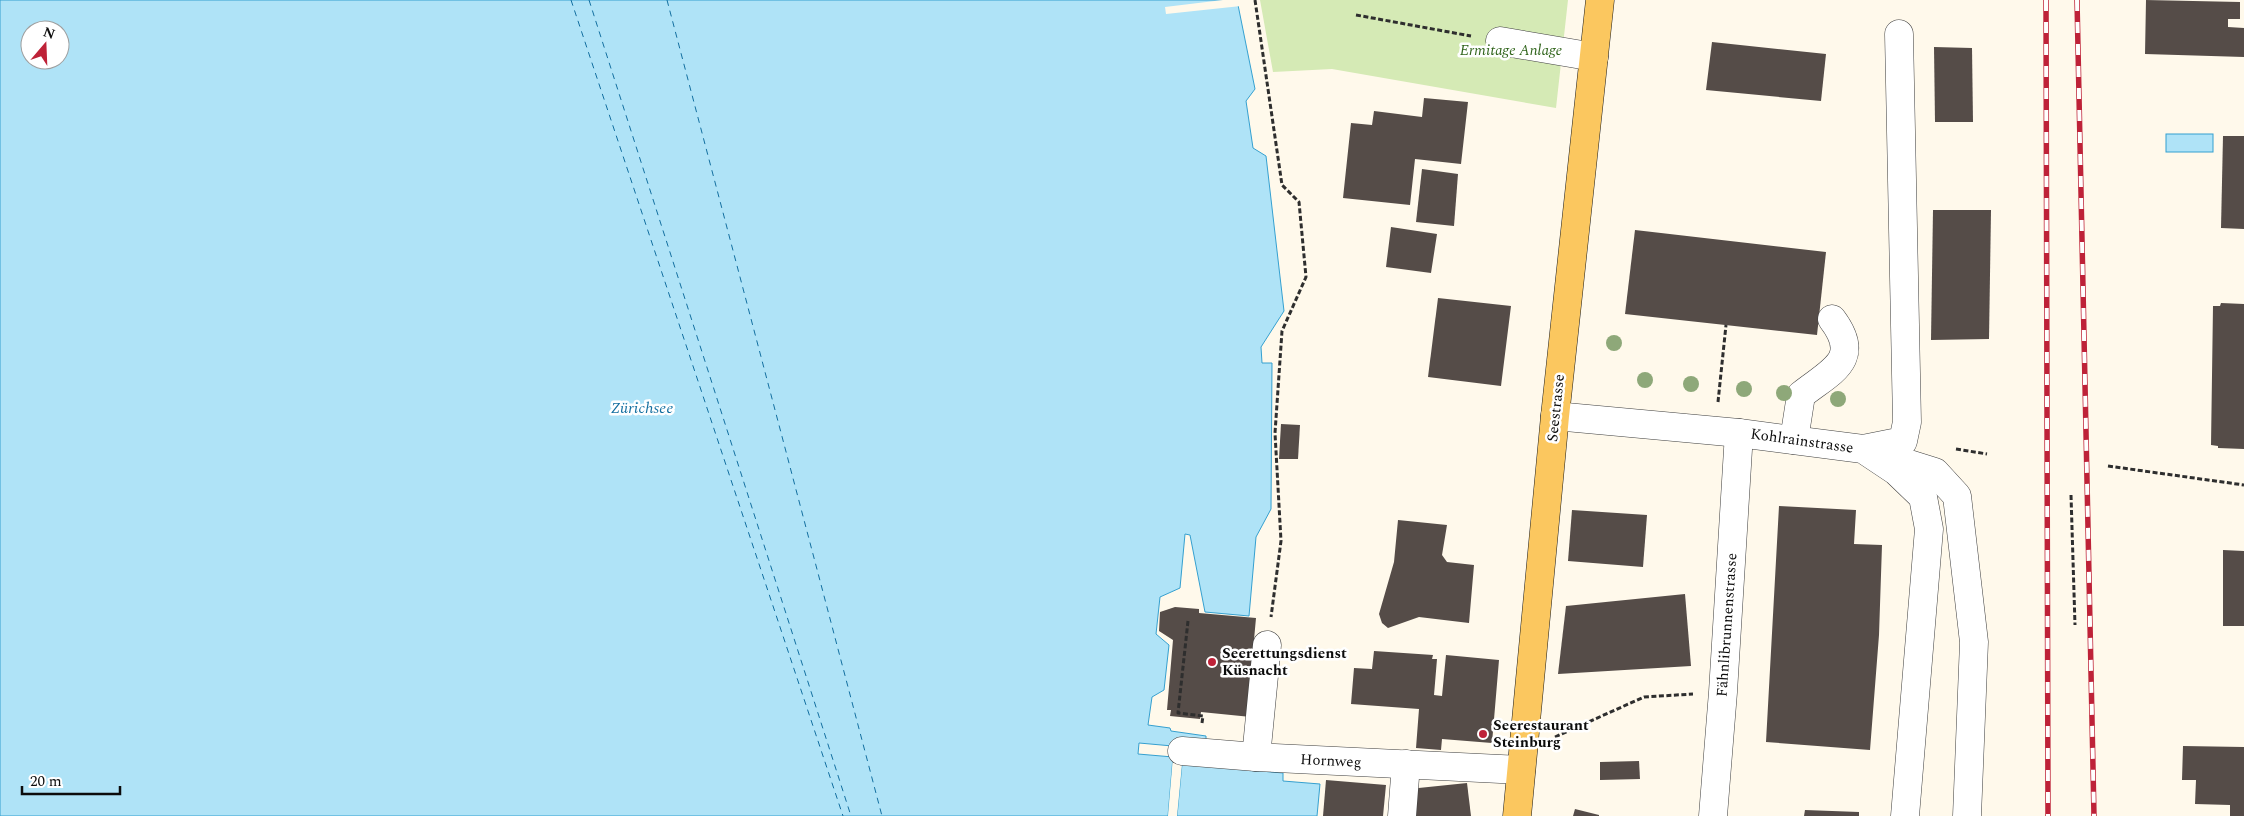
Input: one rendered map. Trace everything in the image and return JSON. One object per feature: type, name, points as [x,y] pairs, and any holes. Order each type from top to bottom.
[{"type":"main road","name":"Seestrasse","points":[[1517,816],[1555,416],[1600,0]]},
{"type":"street","points":[[1863,450],[1904,441],[1907,422],[1899,34]]},
{"type":"street","points":[[1489,39],[1594,57]]},
{"type":"street","points":[[1794,440],[1801,395],[1841,362],[1846,347],[1842,333],[1832,319]]},
{"type":"street","name":"Kohlrainstrasse","points":[[1555,416],[1739,433],[1863,450],[1896,471],[1923,497],[1929,529],[1905,816]]},
{"type":"street","name":"Fähnlibrunnenstrasse","points":[[1713,816],[1723,692],[1739,433]]},
{"type":"street","points":[[1863,450],[1935,472],[1957,496],[1974,642],[1967,816]]},
{"type":"street","points":[[1256,757],[1267,645]]},
{"type":"street","name":"Hornweg","points":[[1182,751],[1256,757],[1521,770]]},
{"type":"street","points":[[1402,816],[1406,764]]},
{"type":"path","points":[[1255,0],[1282,185],[1299,202],[1306,277],[1282,331],[1275,433],[1281,541],[1267,645]]},
{"type":"path","points":[[1356,15],[1489,39]]},
{"type":"path","points":[[1717,408],[1726,325]]},
{"type":"path","points":[[2108,466],[2244,485]]},
{"type":"path","points":[[2071,495],[2074,625]]},
{"type":"path","points":[[1188,621],[1178,713],[1203,716],[1202,723]]},
{"type":"path","points":[[1548,741],[1644,697],[1723,692]]},
{"type":"green space","name":"Ermitage Anlage","points":[[1260,0],[1568,0],[1556,108],[1332,69],[1273,72]]},
{"type":"water","name":"Zürichsee","points":[[0,0],[1237,0],[1255,89],[1246,101],[1253,148],[1266,156],[1284,311],[1261,347],[1262,363],[1272,363],[1271,509],[1256,537],[1249,616],[1205,612],[1190,535],[1185,534],[1180,588],[1160,597],[1156,634],[1169,645],[1164,690],[1152,697],[1148,725],[1170,728],[1171,731],[1206,736],[1206,749],[1139,743],[1138,754],[1173,757],[1168,816],[0,816]]},
{"type":"water","points":[[2166,134],[2213,134],[2213,152],[2166,152]]},
{"type":"water","points":[[1182,764],[1283,773],[1283,781],[1320,784],[1317,816],[1177,816]]},
{"type":"pier","points":[[1223,0],[1240,0],[1241,6],[1166,14],[1165,7]]},
{"type":"pier","points":[[1173,757],[1175,759],[1170,816],[1168,816]]},
{"type":"pier","points":[[1179,764],[1182,764],[1177,816],[1175,816]]},
{"type":"building","points":[[2146,0],[2240,2],[2240,19],[2228,19],[2228,27],[2244,28],[2244,57],[2145,54]]},
{"type":"building","points":[[1712,42],[1826,54],[1821,101],[1706,90]]},
{"type":"building","points":[[1934,47],[1972,48],[1973,122],[1935,122]]},
{"type":"building","points":[[1424,98],[1468,102],[1461,164],[1415,159],[1410,205],[1343,198],[1351,123],[1372,125],[1374,111],[1422,117]]},
{"type":"building","points":[[2223,136],[2244,136],[2244,229],[2221,228]]},
{"type":"building","points":[[1422,169],[1458,174],[1454,226],[1416,222]]},
{"type":"building","points":[[1933,210],[1991,210],[1989,339],[1931,340]]},
{"type":"building","points":[[1391,227],[1437,234],[1431,273],[1386,267]]},
{"type":"building","points":[[1635,230],[1826,252],[1817,335],[1625,314]]},
{"type":"building","points":[[1438,298],[1511,306],[1501,386],[1428,377]]},
{"type":"building","points":[[2221,303],[2244,304],[2244,449],[2218,448],[2218,446],[2211,445],[2213,306],[2220,306]]},
{"type":"building","points":[[1281,424],[1300,425],[1298,459],[1279,459]]},
{"type":"building","points":[[1779,506],[1856,510],[1854,544],[1882,545],[1879,635],[1870,750],[1766,742]]},
{"type":"building","points":[[1572,510],[1647,515],[1643,567],[1568,561]]},
{"type":"building","points":[[1398,520],[1447,525],[1442,555],[1447,562],[1474,565],[1469,623],[1419,617],[1388,628],[1382,623],[1379,614],[1394,562]]},
{"type":"building","points":[[2223,550],[2244,551],[2244,626],[2223,626]]},
{"type":"building","points":[[1685,594],[1691,666],[1558,674],[1566,606]]},
{"type":"building","name":"Seerettungsdienst Küsnacht","points":[[1175,607],[1199,609],[1199,613],[1256,618],[1250,683],[1251,717],[1201,712],[1200,719],[1170,716],[1171,710],[1167,710],[1173,640],[1159,631],[1160,612]]},
{"type":"building","points":[[1374,651],[1433,655],[1432,659],[1437,659],[1434,695],[1442,696],[1446,655],[1499,660],[1492,743],[1442,739],[1441,750],[1416,748],[1419,709],[1351,704],[1354,668],[1372,669]]},
{"type":"building","points":[[2183,746],[2244,747],[2244,816],[2230,816],[2230,805],[2195,804],[2196,780],[2182,780]]},
{"type":"building","points":[[1639,761],[1640,779],[1600,780],[1600,762]]},
{"type":"building","points":[[1326,780],[1386,785],[1383,816],[1323,816]]},
{"type":"building","points":[[1467,783],[1471,816],[1413,816],[1409,789]]},
{"type":"building","points":[[1575,809],[1599,815],[1599,816],[1573,816]]},
{"type":"building","points":[[1805,810],[1859,812],[1859,816],[1804,816]]},
{"type":"ferry route","points":[[571,0],[843,816]]},
{"type":"ferry route","points":[[589,0],[851,816]]},
{"type":"ferry route","points":[[667,0],[882,816]]},
{"type":"railway","points":[[2046,0],[2048,816]]},
{"type":"railway","points":[[2077,0],[2094,816]]},
{"type":"place","name":"Seerettungsdienst Küsnacht","points":[[1212,662]]},
{"type":"place","name":"Seerestaurant Steinburg","points":[[1483,734]]}]
